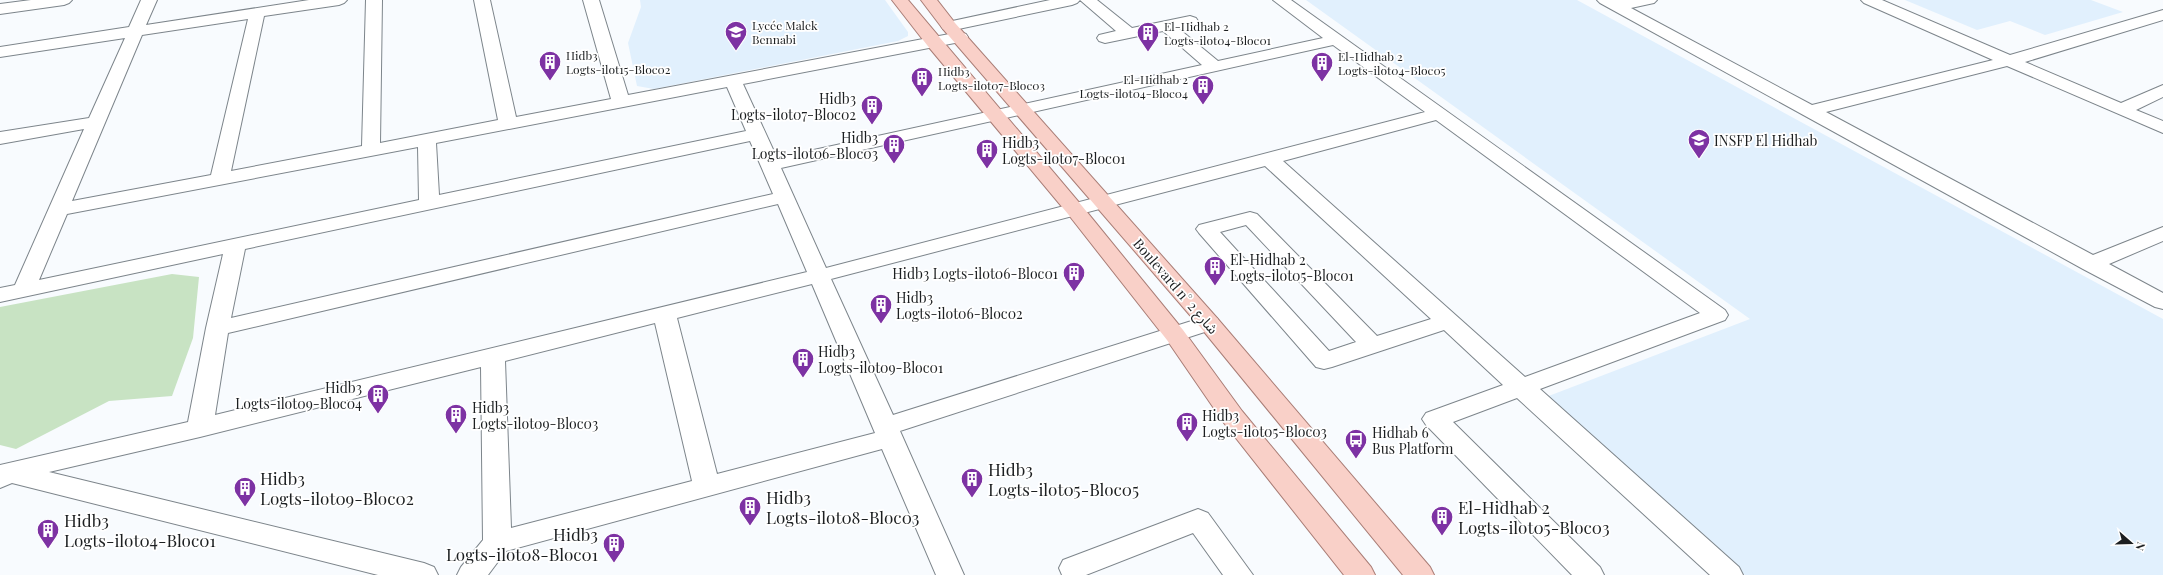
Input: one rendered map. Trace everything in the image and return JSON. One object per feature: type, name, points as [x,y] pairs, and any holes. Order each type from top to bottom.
[{"type":"main road","name":"Boulevard n° شارع 2","points":[[900,0],[933,42],[1075,210],[1175,335],[1233,417],[1361,575]]},
{"type":"main road","name":"Boulevard n° شارع 2","points":[[929,0],[954,31],[1209,323],[1420,575]]},
{"type":"street","points":[[0,9],[64,0]]},
{"type":"street","points":[[24,290],[148,0]]},
{"type":"street","points":[[0,66],[7,51],[339,0]]},
{"type":"street","points":[[371,150],[374,0]]},
{"type":"street","points":[[482,0],[508,124]]},
{"type":"street","points":[[591,0],[621,102]]},
{"type":"street","points":[[58,210],[933,42],[954,31],[1072,0]]},
{"type":"street","points":[[1087,0],[1129,33]]},
{"type":"street","points":[[1281,0],[1717,316],[1435,419],[1590,575]]},
{"type":"street","points":[[1611,3],[1649,0]]},
{"type":"street","points":[[1869,0],[2163,128]]},
{"type":"street","points":[[1611,3],[2163,302]]},
{"type":"street","points":[[220,179],[257,13]]},
{"type":"street","points":[[1809,111],[2009,61],[2163,15]]},
{"type":"street","points":[[1105,38],[1190,21]]},
{"type":"street","points":[[1166,26],[1215,67]]},
{"type":"street","points":[[770,166],[1336,40]]},
{"type":"street","points":[[733,80],[950,575]]},
{"type":"street","points":[[2121,110],[2163,90]]},
{"type":"street","points":[[3,473],[200,428],[818,276],[1104,203],[1268,158],[1438,114]]},
{"type":"street","points":[[0,138],[96,122]]},
{"type":"street","points":[[0,295],[756,134]]},
{"type":"street","points":[[426,139],[429,204]]},
{"type":"street","points":[[1268,158],[1729,575]]},
{"type":"street","points":[[217,328],[784,197]]},
{"type":"street","points":[[1372,345],[1250,218],[1206,229],[1324,360],[1372,345],[1448,321]]},
{"type":"street","points":[[2091,264],[2163,233]]},
{"type":"street","points":[[200,428],[217,328],[234,246]]},
{"type":"street","points":[[664,313],[706,488]]},
{"type":"street","points":[[471,575],[497,543],[706,488],[888,433],[1209,323]]},
{"type":"street","points":[[493,356],[497,543]]},
{"type":"street","points":[[3,473],[424,575]]},
{"type":"street","points":[[1073,568],[1198,520],[1239,575]]},
{"type":"shaded area","name":"Lycée Malek Bennabi","points":[[640,0],[885,0],[908,32],[908,36],[898,41],[654,89],[637,86],[628,43],[641,7]]},
{"type":"shaded area","name":"INSFP El Hidhab","points":[[1306,0],[1577,0],[2163,319],[2163,575],[1745,575],[1546,397],[1750,319]]},
{"type":"shaded area","points":[[1905,0],[2091,0],[2123,12],[2045,35],[2010,21],[1977,30]]},
{"type":"green space","points":[[172,274],[199,277],[193,338],[172,396],[109,401],[16,449],[0,445],[0,307]]},
{"type":"place","name":"Lycée Malek Bennabi","points":[[736,52]]},
{"type":"place","name":"El-Hidhab 2 Logts-ilot04-Bloc01","points":[[1148,52]]},
{"type":"place","name":"Hidb3 Logts-ilot15-Bloc02","points":[[550,82]]},
{"type":"place","name":"El-Hidhab 2 Logts-ilot04-Bloc05","points":[[1322,82]]},
{"type":"place","name":"Hidb3 Logts-ilot07-Bloc03","points":[[922,98]]},
{"type":"place","name":"El-Hidhab 2 Logts-ilot04-Bloc04","points":[[1203,106]]},
{"type":"place","name":"Hidb3 Logts-ilot07-Bloc02","points":[[872,126]]},
{"type":"place","name":"INSFP El Hidhab","points":[[1699,160]]},
{"type":"place","name":"Hidb3 Logts-ilot06-Bloc03","points":[[894,164]]},
{"type":"place","name":"Hidb3 Logts-ilot07-Bloc01","points":[[987,170]]},
{"type":"place","name":"El-Hidhab 2 Logts-ilot05-Bloc01","points":[[1215,286]]},
{"type":"place","name":"Hidb3 Logts-ilot06-Bloc01","points":[[1074,292]]},
{"type":"place","name":"Hidb3 Logts-ilot06-Bloc02","points":[[881,324]]},
{"type":"place","name":"Hidb3 Logts-ilot09-Bloc01","points":[[803,378]]},
{"type":"place","name":"Hidb3 Logts-ilot09-Bloc04","points":[[378,414]]},
{"type":"place","name":"Hidb3 Logts-ilot09-Bloc03","points":[[456,434]]},
{"type":"place","name":"Hidb3 Logts-ilot05-Bloc03","points":[[1187,442]]},
{"type":"place","name":"Hidhab 6 Bus Platform","points":[[1356,460]]},
{"type":"place","name":"Hidb3 Logts-ilot05-Bloc05","points":[[972,498]]},
{"type":"place","name":"Hidb3 Logts-ilot09-Bloc02","points":[[245,508]]},
{"type":"place","name":"Hidb3 Logts-ilot08-Bloc03","points":[[750,526]]},
{"type":"place","name":"El-Hidhab 2 Logts-ilot05-Bloc03","points":[[1442,536]]},
{"type":"place","name":"Hidb3 Logts-ilot04-Bloc01","points":[[48,550]]},
{"type":"place","name":"Hidb3 Logts-ilot08-Bloc01","points":[[614,564]]}]
